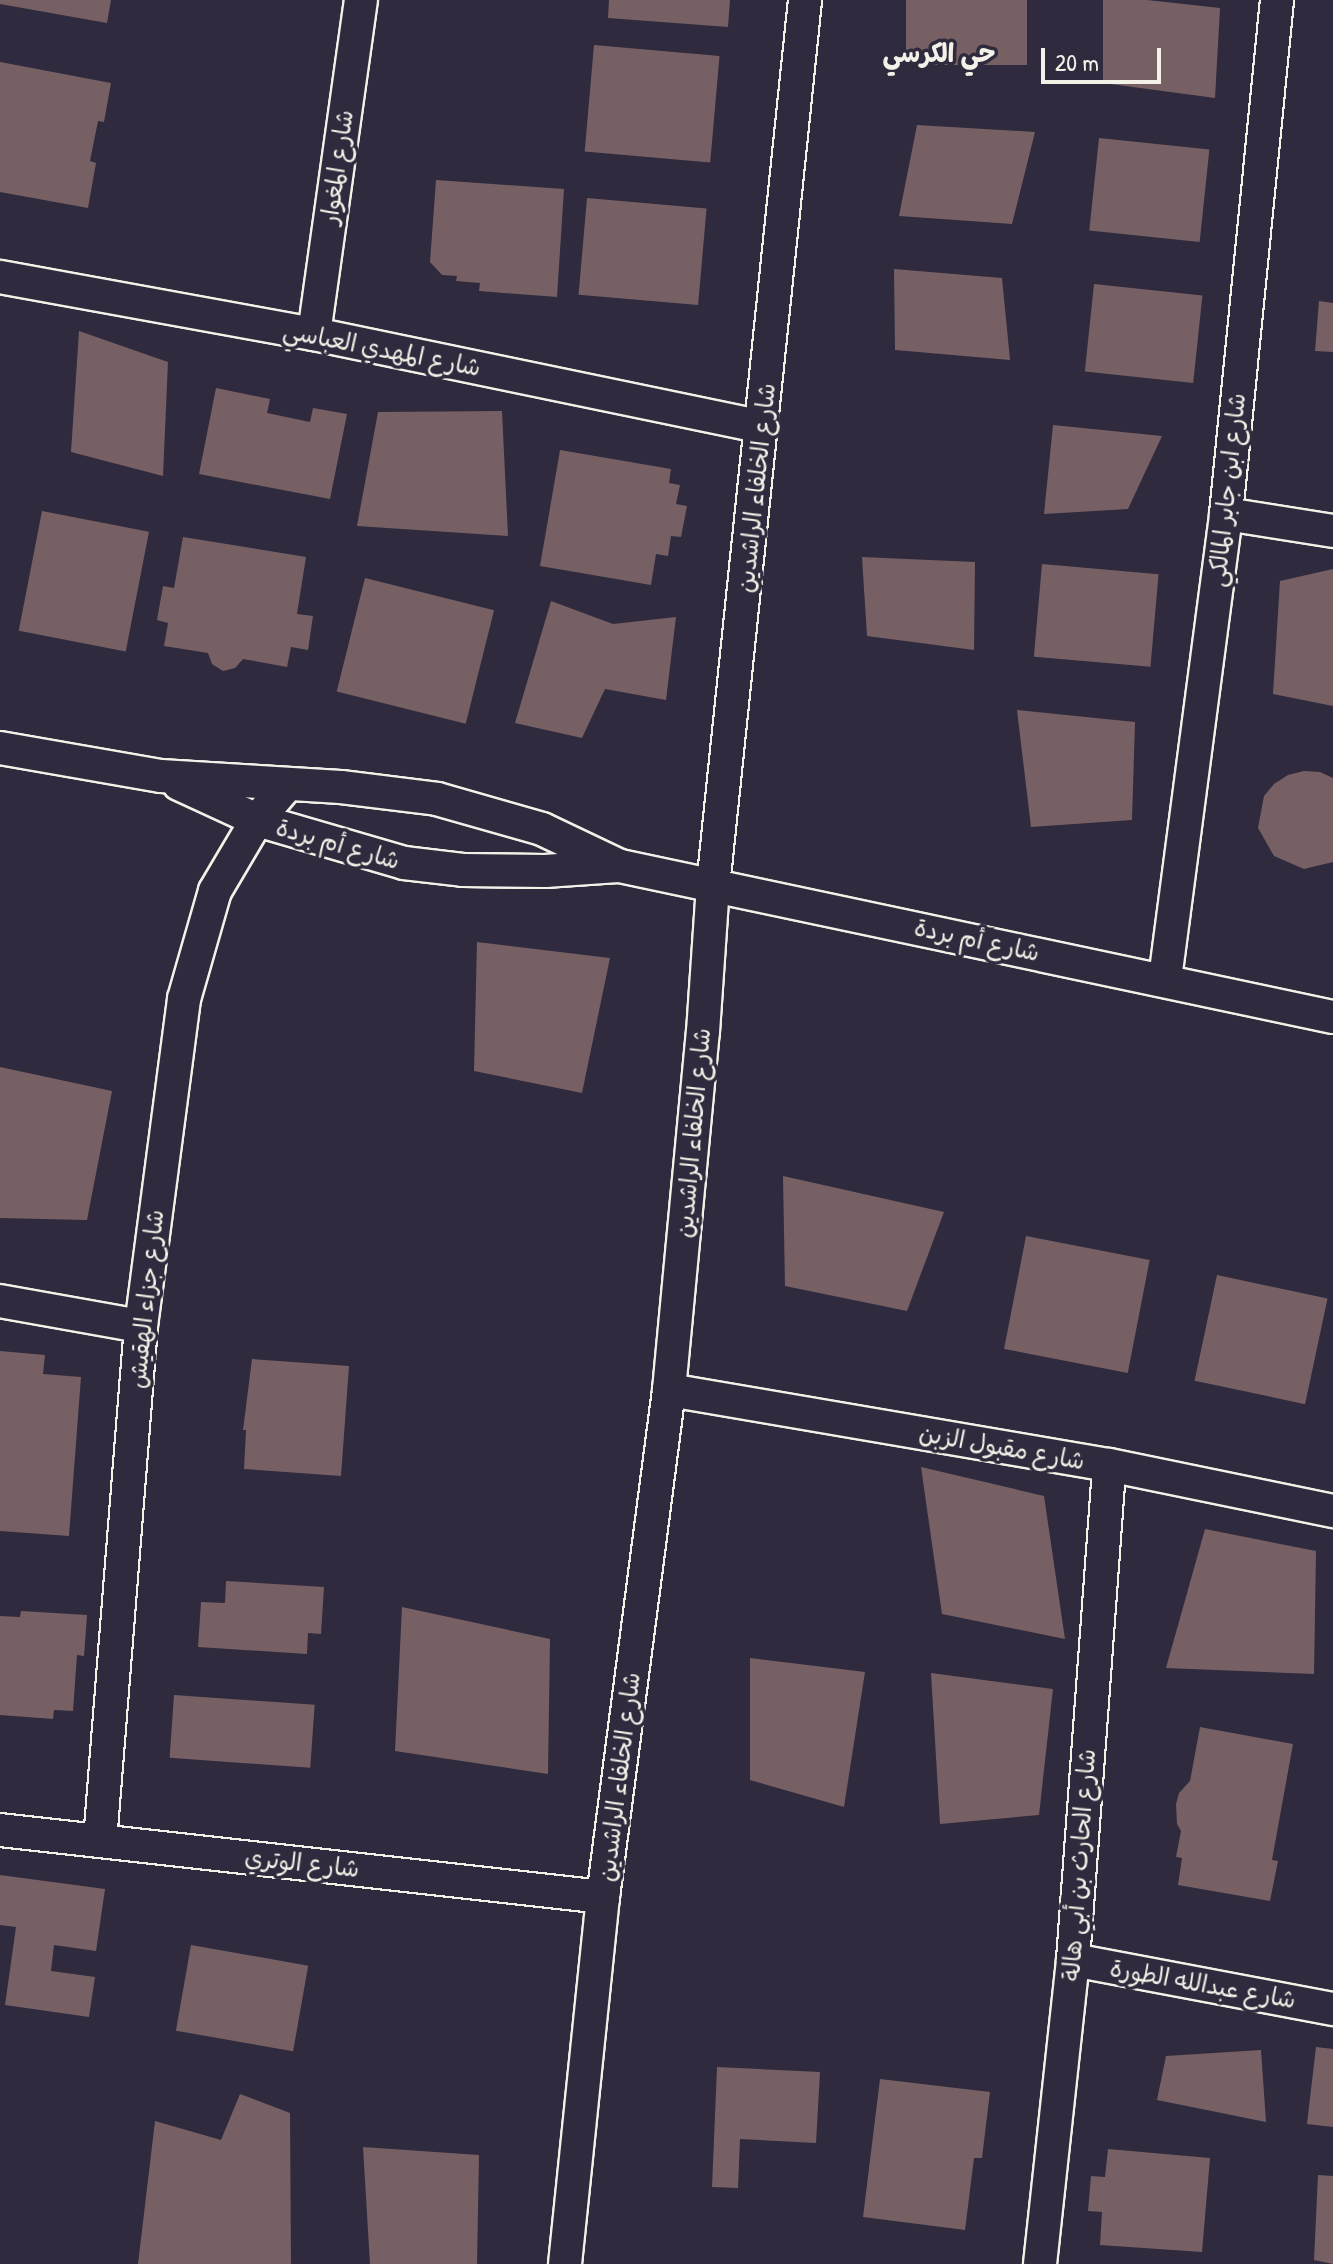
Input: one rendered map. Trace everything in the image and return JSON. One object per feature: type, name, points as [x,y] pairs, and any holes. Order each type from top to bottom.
[{"type":"street","name":"شارع المغوار","points":[[314,334],[361,0]]},
{"type":"street","name":"شارع الخلفاء الراشدين","points":[[565,2264],[603,1897],[669,1390],[703,1032],[713,886],[805,0]]},
{"type":"street","name":"شارع ابن جابر المالكي","points":[[1165,979],[1226,514],[1277,0]]},
{"type":"street","name":"شارع المهدي العباسي","points":[[0,277],[314,334],[762,427]]},
{"type":"street","points":[[1226,514],[1333,531]]},
{"type":"street","name":"شارع أم بردة","points":[[0,748],[161,776],[341,787],[437,799],[542,829],[620,866],[1333,1017]]},
{"type":"street","name":"شارع أم بردة","points":[[161,776],[257,820],[404,863],[477,871],[620,866]]},
{"type":"street","name":"شارع جزاء الهقيش","points":[[100,1841],[141,1326],[184,999],[215,891],[257,820],[287,785]]},
{"type":"street","points":[[0,1301],[141,1326]]},
{"type":"street","name":"شارع مقبول الزبن","points":[[669,1390],[1109,1465],[1333,1511]]},
{"type":"street","name":"شارع الحارث بن أبي هالة","points":[[1040,2264],[1073,1960],[1109,1465]]},
{"type":"street","name":"شارع الوتري","points":[[0,1830],[603,1897]]},
{"type":"street","name":"شارع عبدالله الطورة","points":[[1073,1960],[1333,2009]]},
{"type":"building","points":[[0,0],[111,0],[107,23],[0,4]]},
{"type":"building","points":[[609,0],[730,0],[728,27],[608,18]]},
{"type":"building","points":[[906,0],[1027,0],[1027,65],[906,65]]},
{"type":"building","points":[[1103,0],[1147,0],[1220,8],[1215,98],[1103,83]]},
{"type":"building","points":[[594,45],[720,56],[710,163],[585,152]]},
{"type":"building","points":[[0,62],[111,83],[104,122],[98,121],[90,161],[96,163],[88,208],[0,192]]},
{"type":"building","points":[[917,125],[1035,132],[1012,224],[899,216]]},
{"type":"building","points":[[1099,138],[1209,150],[1200,242],[1089,230]]},
{"type":"building","points":[[436,180],[564,189],[557,297],[479,291],[480,283],[456,281],[457,276],[442,275],[430,262]]},
{"type":"building","points":[[587,198],[707,208],[698,305],[579,295]]},
{"type":"building","points":[[894,269],[1002,278],[1010,360],[895,350]]},
{"type":"building","points":[[1094,284],[1202,295],[1193,383],[1085,372]]},
{"type":"building","points":[[1319,301],[1333,303],[1333,352],[1315,351]]},
{"type":"building","points":[[79,331],[168,362],[163,476],[71,452]]},
{"type":"building","points":[[216,388],[270,399],[267,413],[310,422],[313,408],[347,414],[330,499],[199,474]]},
{"type":"building","points":[[502,411],[508,536],[357,526],[378,412]]},
{"type":"building","points":[[1053,425],[1162,436],[1128,509],[1044,514]]},
{"type":"building","points":[[560,450],[671,469],[669,483],[680,485],[676,504],[687,506],[681,537],[671,536],[668,556],[656,554],[651,585],[540,566]]},
{"type":"building","points":[[42,511],[149,532],[126,652],[19,631]]},
{"type":"building","points":[[183,537],[306,557],[297,614],[313,616],[308,650],[291,647],[287,667],[243,659],[235,668],[223,671],[212,664],[208,653],[164,646],[168,623],[157,620],[163,586],[174,588]]},
{"type":"building","points":[[862,557],[975,562],[974,650],[867,636]]},
{"type":"building","points":[[1042,564],[1159,574],[1150,667],[1034,657]]},
{"type":"building","points":[[1333,569],[1333,706],[1273,694],[1280,581]]},
{"type":"building","points":[[365,578],[494,610],[466,724],[337,692]]},
{"type":"building","points":[[551,601],[613,624],[676,617],[666,700],[605,689],[582,738],[515,723]]},
{"type":"building","points":[[1017,710],[1135,722],[1132,820],[1031,827]]},
{"type":"building","points":[[1304,771],[1320,772],[1333,778],[1333,862],[1304,869],[1274,856],[1258,828],[1264,796],[1274,784],[1288,775]]},
{"type":"building","points":[[477,942],[610,958],[582,1093],[474,1071]]},
{"type":"building","points":[[0,1067],[112,1091],[87,1220],[0,1218]]},
{"type":"building","points":[[783,1176],[944,1212],[907,1311],[785,1286]]},
{"type":"building","points":[[1026,1236],[1150,1260],[1128,1373],[1004,1349]]},
{"type":"building","points":[[1217,1275],[1328,1298],[1305,1404],[1195,1381]]},
{"type":"building","points":[[0,1351],[45,1355],[43,1374],[81,1377],[69,1536],[0,1531]]},
{"type":"building","points":[[252,1359],[349,1366],[341,1476],[244,1469],[246,1430],[243,1430]]},
{"type":"building","points":[[921,1467],[1044,1496],[1065,1639],[942,1614]]},
{"type":"building","points":[[1205,1529],[1316,1551],[1314,1674],[1166,1668]]},
{"type":"building","points":[[226,1581],[324,1587],[321,1634],[308,1633],[307,1654],[198,1647],[201,1602],[225,1603]]},
{"type":"building","points":[[402,1607],[550,1639],[548,1774],[395,1751]]},
{"type":"building","points":[[21,1611],[87,1615],[84,1656],[77,1655],[73,1711],[54,1710],[53,1719],[0,1715],[0,1616],[20,1617]]},
{"type":"building","points":[[750,1658],[865,1672],[844,1807],[750,1780]]},
{"type":"building","points":[[931,1673],[1053,1689],[1039,1815],[940,1824]]},
{"type":"building","points":[[174,1695],[315,1705],[310,1768],[170,1758]]},
{"type":"building","points":[[1200,1727],[1293,1744],[1272,1860],[1278,1861],[1270,1901],[1178,1885],[1182,1858],[1176,1857],[1181,1831],[1177,1824],[1176,1804],[1179,1793],[1190,1781]]},
{"type":"building","points":[[0,1875],[105,1889],[96,1951],[54,1945],[51,1971],[95,1977],[89,2017],[5,2005],[16,1927],[0,1925]]},
{"type":"building","points":[[191,1945],[308,1966],[293,2051],[176,2031]]},
{"type":"building","points":[[1316,2047],[1333,2049],[1333,2127],[1307,2124]]},
{"type":"building","points":[[1261,2050],[1266,2122],[1157,2100],[1166,2056]]},
{"type":"building","points":[[717,2067],[820,2072],[816,2143],[740,2139],[738,2188],[712,2187]]},
{"type":"building","points":[[880,2079],[990,2092],[982,2158],[974,2158],[965,2230],[863,2217]]},
{"type":"building","points":[[240,2094],[290,2113],[291,2264],[138,2264],[155,2121],[221,2140]]},
{"type":"building","points":[[363,2147],[479,2155],[477,2264],[370,2264]]},
{"type":"building","points":[[1108,2149],[1210,2158],[1202,2252],[1100,2245],[1102,2212],[1088,2211],[1091,2176],[1105,2177]]},
{"type":"building","points":[[1318,2175],[1333,2176],[1333,2264],[1314,2260]]},
{"type":"district","name":"حي الكرسي","points":[[939,53]]}]
